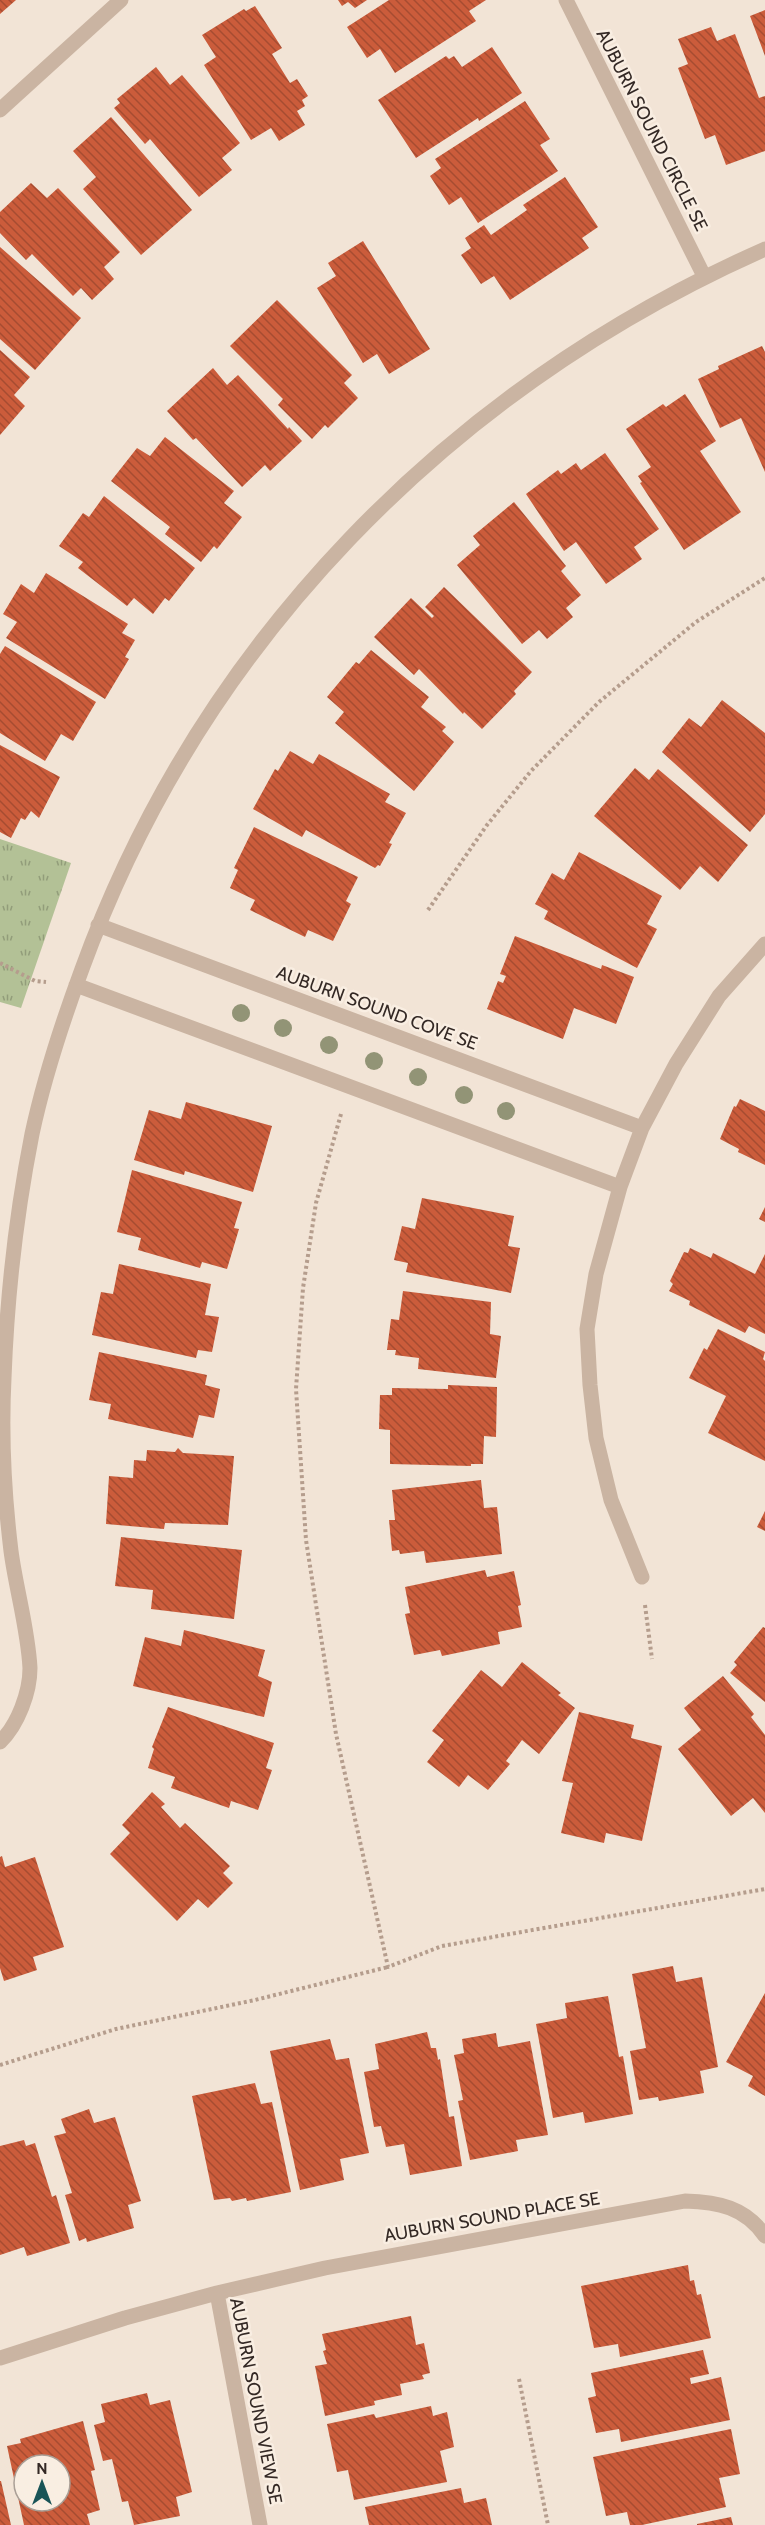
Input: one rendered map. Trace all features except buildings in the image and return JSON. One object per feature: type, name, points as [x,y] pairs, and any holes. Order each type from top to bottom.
[{"type":"street","points":[[0,110],[121,0]]},
{"type":"street","name":"AUBURN SOUND CIRCLE SE","points":[[566,0],[704,276]]},
{"type":"street","points":[[0,1742],[7,1736],[18,1715],[27,1691],[30,1670],[11,1550],[3,1458],[4,1380],[11,1258],[33,1132],[54,1050],[98,925],[147,818],[239,671],[297,598],[351,534],[441,451],[509,397],[641,311],[704,276],[765,249]]},
{"type":"street","name":"AUBURN SOUND COVE SE","points":[[98,925],[642,1128]]},
{"type":"street","points":[[642,1577],[611,1500],[596,1437],[587,1329],[596,1274],[620,1187],[642,1128],[676,1064],[719,996],[765,944]]},
{"type":"street","points":[[76,985],[620,1187]]},
{"type":"street","name":"AUBURN SOUND PLACE SE","points":[[217,2293],[325,2268],[685,2201],[715,2202],[740,2212],[765,2236]]},
{"type":"street","name":"AUBURN SOUND VIEW SE","points":[[0,2358],[125,2318],[217,2293],[260,2525]]},
{"type":"path","points":[[428,910],[487,825],[531,771],[599,702],[696,622],[765,578]]},
{"type":"path","points":[[0,963],[35,981],[76,985]]},
{"type":"path","points":[[342,1111],[316,1203],[303,1288],[296,1389],[306,1540],[336,1734],[388,1967]]},
{"type":"path","points":[[642,1577],[652,1659]]},
{"type":"path","points":[[0,2065],[116,2029],[255,2000],[388,1967],[442,1946],[765,1889]]},
{"type":"path","points":[[519,2379],[548,2525]]},
{"type":"green space","points":[[0,839],[71,863],[21,1008],[0,1002]]}]
